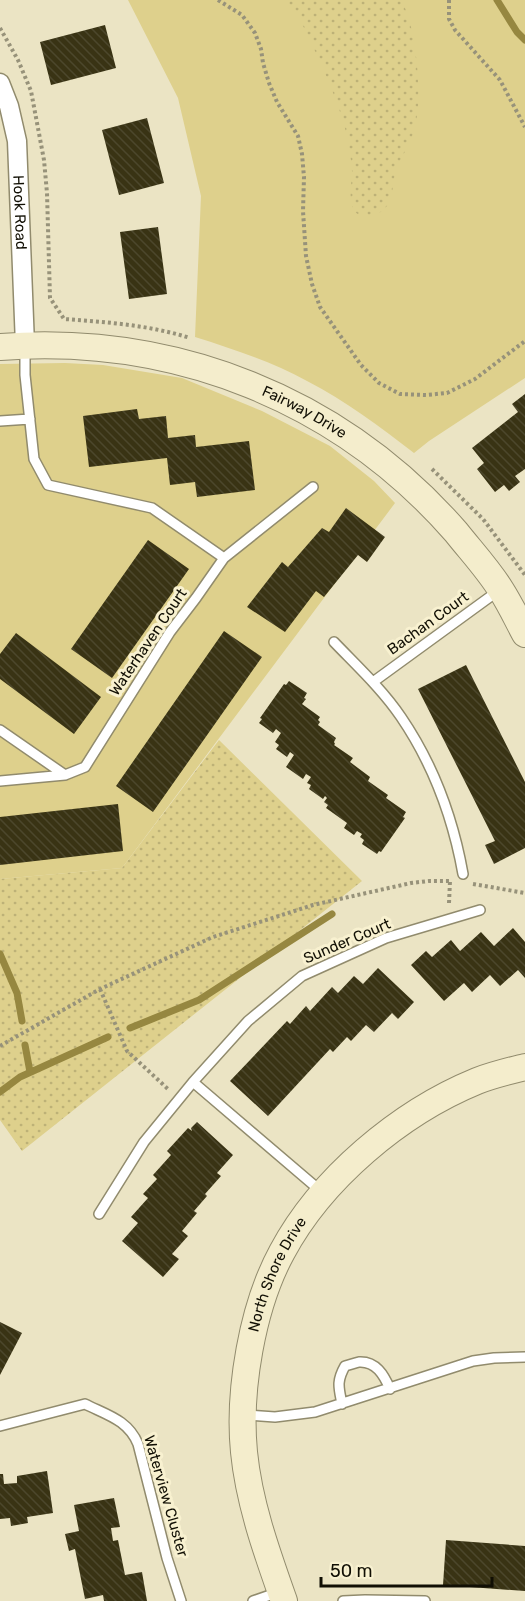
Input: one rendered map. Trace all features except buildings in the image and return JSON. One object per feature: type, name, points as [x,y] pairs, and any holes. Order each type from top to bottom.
[{"type":"street","name":"Hook Road","points":[[0,83],[9,106],[16,141],[25,345]]},
{"type":"street","name":"Fairway Drive","points":[[0,347],[75,345],[142,353],[188,363],[241,380],[291,403],[347,435],[395,471],[437,511],[475,554],[500,589],[525,634]]},
{"type":"street","name":"North Shore Drive","points":[[282,1596],[262,1537],[248,1480],[243,1440],[245,1384],[251,1340],[264,1293],[281,1254],[323,1192],[365,1152],[398,1125],[434,1102],[477,1081],[525,1067]]},
{"type":"lane","points":[[25,345],[25,375],[33,459],[48,485],[152,508],[224,558]]},
{"type":"lane","points":[[0,422],[30,419]]},
{"type":"lane","name":"Waterhaven Court","points":[[0,781],[65,775],[86,767],[170,632],[224,558],[313,487]]},
{"type":"lane","name":"Bachan Court","points":[[373,682],[500,589]]},
{"type":"lane","points":[[334,642],[373,682],[400,715],[418,744],[444,799],[461,862],[461,878]]},
{"type":"lane","points":[[0,730],[65,775]]},
{"type":"lane","name":"Sunder Court","points":[[99,1214],[144,1142],[193,1082],[248,1021],[302,976],[386,938],[480,910]]},
{"type":"lane","points":[[193,1082],[323,1192]]},
{"type":"lane","points":[[244,1414],[275,1417],[315,1412],[473,1362],[494,1358],[525,1357]]},
{"type":"lane","points":[[342,1404],[338,1383],[345,1366],[360,1362],[374,1365],[384,1376],[390,1389]]},
{"type":"lane","name":"Waterview Cluster","points":[[0,1426],[85,1404],[124,1423],[134,1434],[138,1444],[167,1558],[181,1601]]},
{"type":"lane","points":[[253,1601],[282,1596]]},
{"type":"lane","points":[[343,1601],[425,1601]]},
{"type":"path","points":[[218,0],[242,15],[255,33],[269,83],[277,102],[298,136],[304,177],[303,211],[306,256],[312,284],[321,307],[361,365],[379,383],[399,394],[447,393],[475,379],[525,341]]},
{"type":"path","points":[[449,0],[449,19],[455,30],[500,80],[525,127]]},
{"type":"path","points":[[0,28],[18,60],[30,91],[44,160],[50,298],[64,319],[108,322],[174,333],[195,339]]},
{"type":"path","points":[[426,464],[483,519],[525,575]]},
{"type":"path","points":[[448,919],[450,881],[461,862]]},
{"type":"path","points":[[0,1046],[100,989],[213,937],[312,905],[411,883],[450,881],[461,878]]},
{"type":"path","points":[[470,883],[525,893]]},
{"type":"path","points":[[100,989],[127,1051],[179,1099]]},
{"type":"shaded area","points":[[128,0],[525,0],[525,378],[414,453],[349,406],[294,374],[238,351],[195,337],[201,196],[178,98]]},
{"type":"shaded area","points":[[286,0],[401,0],[406,10],[416,52],[418,112],[412,137],[396,170],[389,203],[373,215],[359,215],[352,207],[351,163],[342,117],[308,36]]},
{"type":"shaded area","points":[[0,364],[103,365],[182,378],[262,411],[330,446],[374,481],[395,503],[122,868],[0,879]]},
{"type":"shaded area","points":[[219,740],[362,881],[22,1151],[0,1120],[0,879],[122,868]]},
{"type":"waterway","points":[[497,0],[517,32],[525,40]]},
{"type":"waterway","points":[[130,1028],[199,1000],[332,914]]},
{"type":"waterway","points":[[0,954],[17,993],[22,1021]]},
{"type":"waterway","points":[[0,1092],[20,1077],[108,1037]]},
{"type":"waterway","points":[[25,1045],[30,1072]]}]
